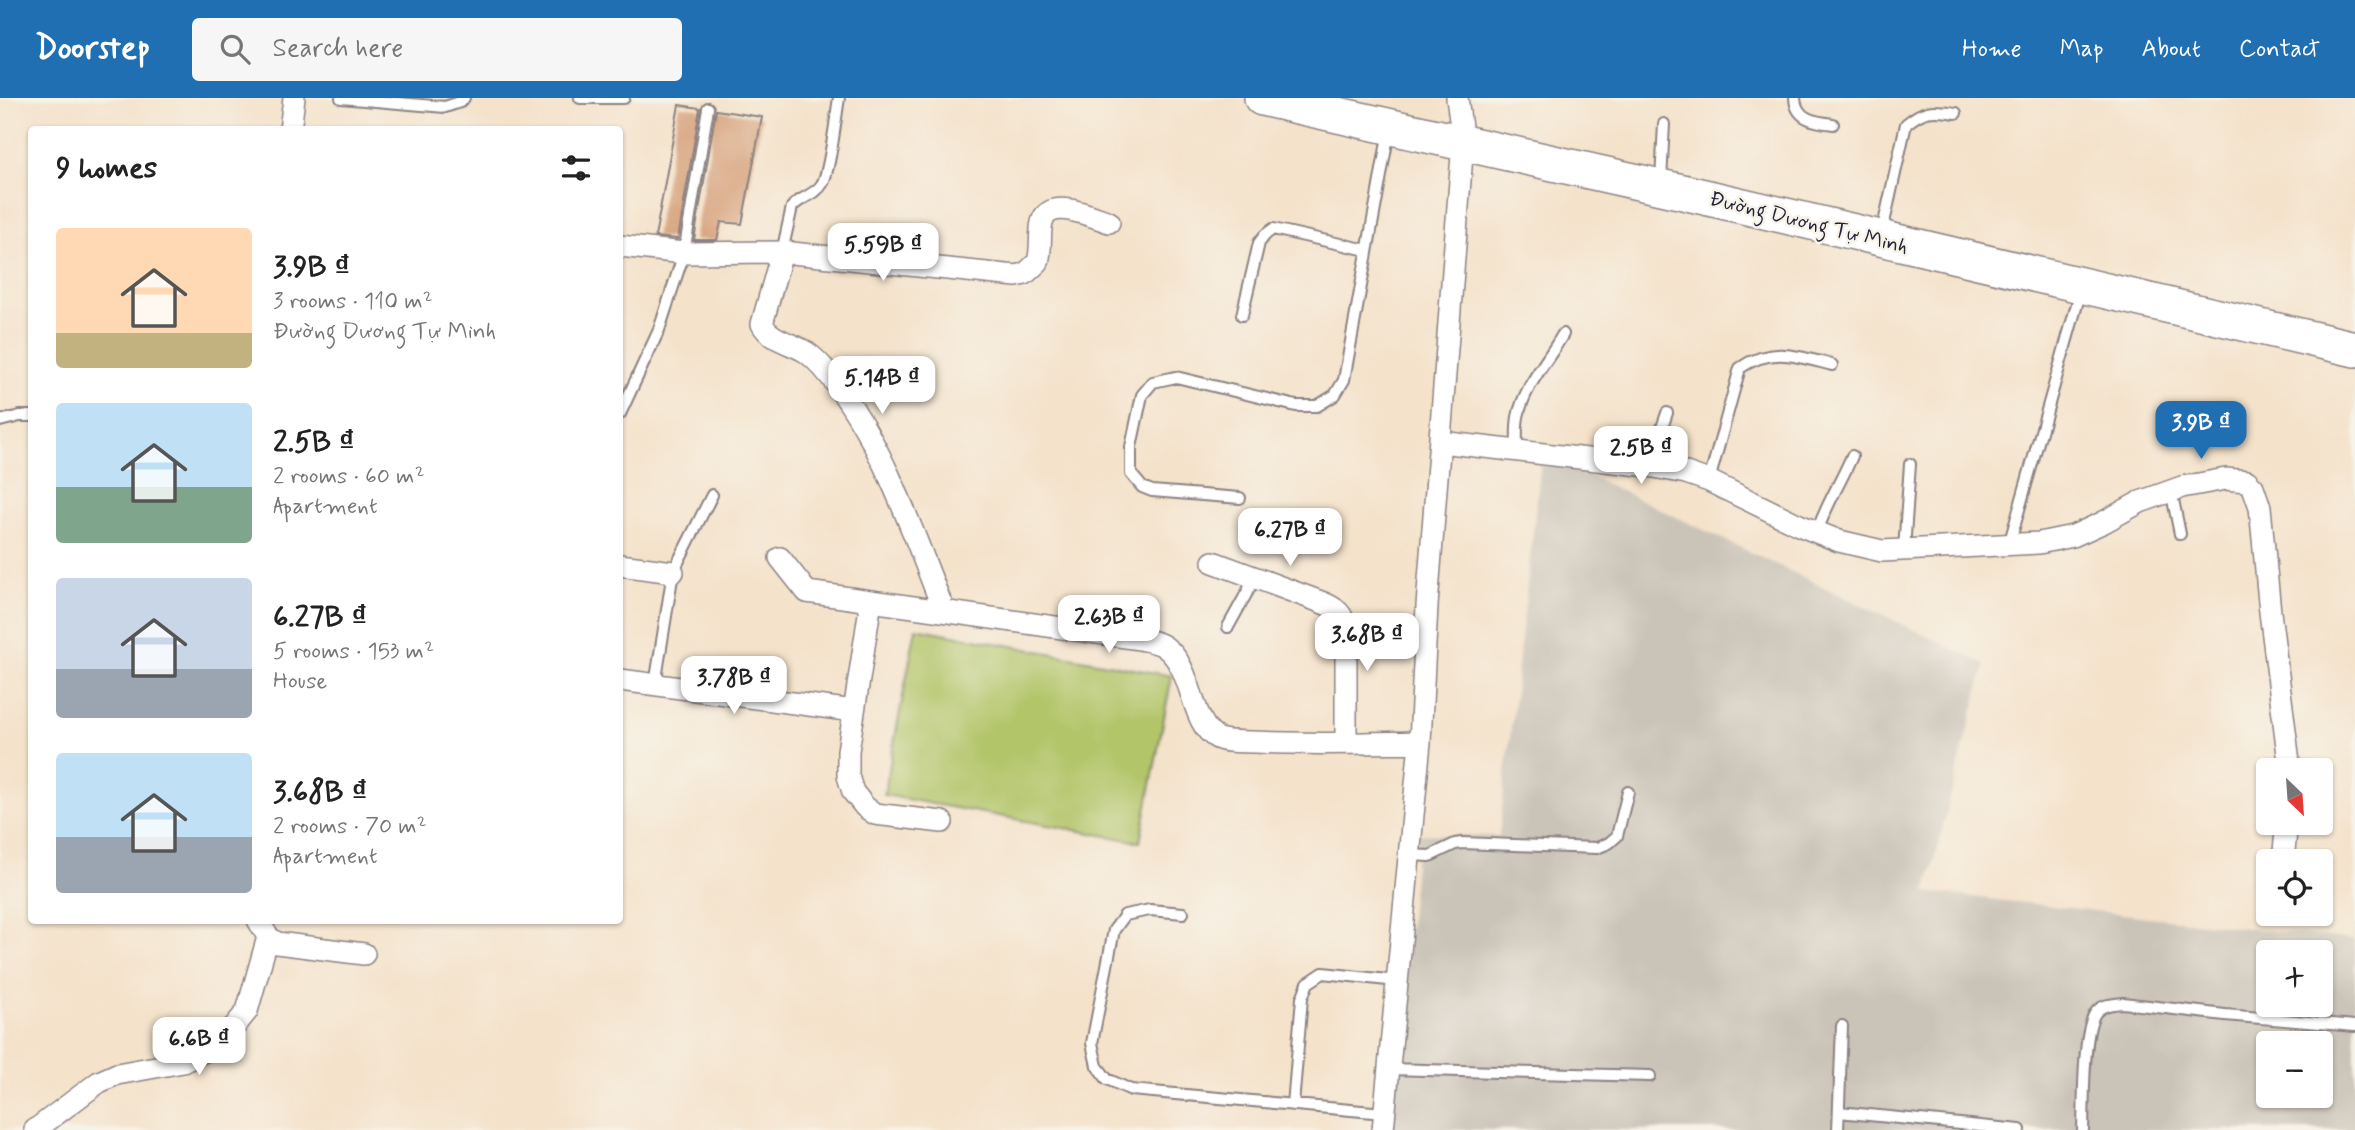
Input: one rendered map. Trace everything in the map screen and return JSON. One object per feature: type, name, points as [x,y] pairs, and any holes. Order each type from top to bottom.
[{"type":"highway","name":"Đường Dương Tự Minh","points":[[1262,98],[1661,187],[2355,349]]},
{"type":"street","points":[[290,126],[293,98]]},
{"type":"street","points":[[1384,1121],[1420,742],[1427,606],[1463,142],[1457,98]]},
{"type":"street","points":[[623,246],[684,253],[782,252],[1016,275],[1025,274],[1038,262],[1042,221],[1046,214],[1070,209],[1109,222]]},
{"type":"street","points":[[782,252],[762,324],[769,334],[815,359],[859,416],[883,465],[944,611]]},
{"type":"street","points":[[1440,442],[1649,466],[1686,473],[1839,541],[1882,551],[2039,543],[2073,536],[2140,502],[2171,490],[2204,482],[2238,479],[2247,481],[2258,498],[2288,758]]},
{"type":"street","points":[[780,558],[807,592],[1140,639],[1164,646],[1178,662],[1190,684],[1200,717],[1218,738],[1288,744],[1420,742]]},
{"type":"street","points":[[1213,562],[1328,604],[1341,614],[1346,631],[1346,743]]},
{"type":"street","points":[[623,565],[673,572]]},
{"type":"street","points":[[872,601],[848,751],[848,776],[853,792],[864,807],[875,814],[942,822]]},
{"type":"street","points":[[623,680],[854,711]]},
{"type":"street","points":[[263,929],[277,943],[364,954]]},
{"type":"street","points":[[35,1130],[99,1082],[117,1074],[183,1062],[204,1051],[235,1026],[247,1011],[263,929]]},
{"type":"lane","points":[[341,98],[445,107],[464,98]]},
{"type":"lane","points":[[580,99],[624,98]]},
{"type":"lane","points":[[782,252],[792,207],[817,190],[825,178],[839,98]]},
{"type":"lane","points":[[1795,98],[1795,106],[1802,116],[1833,124]]},
{"type":"lane","points":[[623,408],[659,330],[684,253],[708,108]]},
{"type":"lane","points":[[1880,240],[1906,124],[1919,114],[1931,110],[1956,113]]},
{"type":"lane","points":[[1661,187],[1664,124]]},
{"type":"lane","points":[[1240,498],[1166,493],[1142,487],[1131,474],[1131,447],[1142,395],[1153,382],[1176,377],[1296,406],[1317,406],[1335,395],[1344,380],[1390,125]]},
{"type":"lane","points":[[1242,315],[1259,243],[1273,229],[1367,250]]},
{"type":"lane","points":[[2009,545],[2082,287]]},
{"type":"lane","points":[[1517,451],[1518,419],[1522,403],[1532,381],[1563,334]]},
{"type":"lane","points":[[1709,481],[1740,368],[1756,357],[1774,354],[1799,356],[1832,365]]},
{"type":"lane","points":[[1649,466],[1667,413]]},
{"type":"lane","points":[[0,421],[28,417]]},
{"type":"lane","points":[[1817,532],[1824,509],[1837,491],[1852,456]]},
{"type":"lane","points":[[1904,550],[1910,464]]},
{"type":"lane","points":[[2171,490],[2180,534]]},
{"type":"lane","points":[[655,685],[673,572],[712,495]]},
{"type":"lane","points":[[1228,627],[1255,578]]},
{"type":"lane","points":[[1409,855],[1430,856],[1462,843],[1597,848],[1617,836],[1628,792]]},
{"type":"lane","points":[[1183,913],[1150,910],[1125,915],[1114,930],[1092,1043],[1097,1066],[1107,1079],[1131,1090],[1293,1105],[1384,1121]]},
{"type":"lane","points":[[1293,1105],[1302,998],[1308,983],[1323,973],[1397,981]]},
{"type":"lane","points":[[2083,1130],[2089,1032],[2096,1012],[2107,1005],[2123,1003],[2355,1026]]},
{"type":"lane","points":[[1838,1130],[1842,1026]]},
{"type":"lane","points":[[1388,1069],[1650,1076]]},
{"type":"lane","points":[[1839,1112],[2020,1130]]},
{"type":"shaded area","points":[[1542,453],[1985,664],[1926,892],[2355,940],[2355,1130],[1390,1130],[1418,834],[1499,836]]},
{"type":"green space","points":[[916,628],[1172,676],[1140,842],[884,795]]},
{"type":"building","points":[[679,105],[700,108],[678,239],[655,237]]},
{"type":"building","points":[[716,110],[762,117],[742,224],[721,222],[717,240],[694,240]]}]
